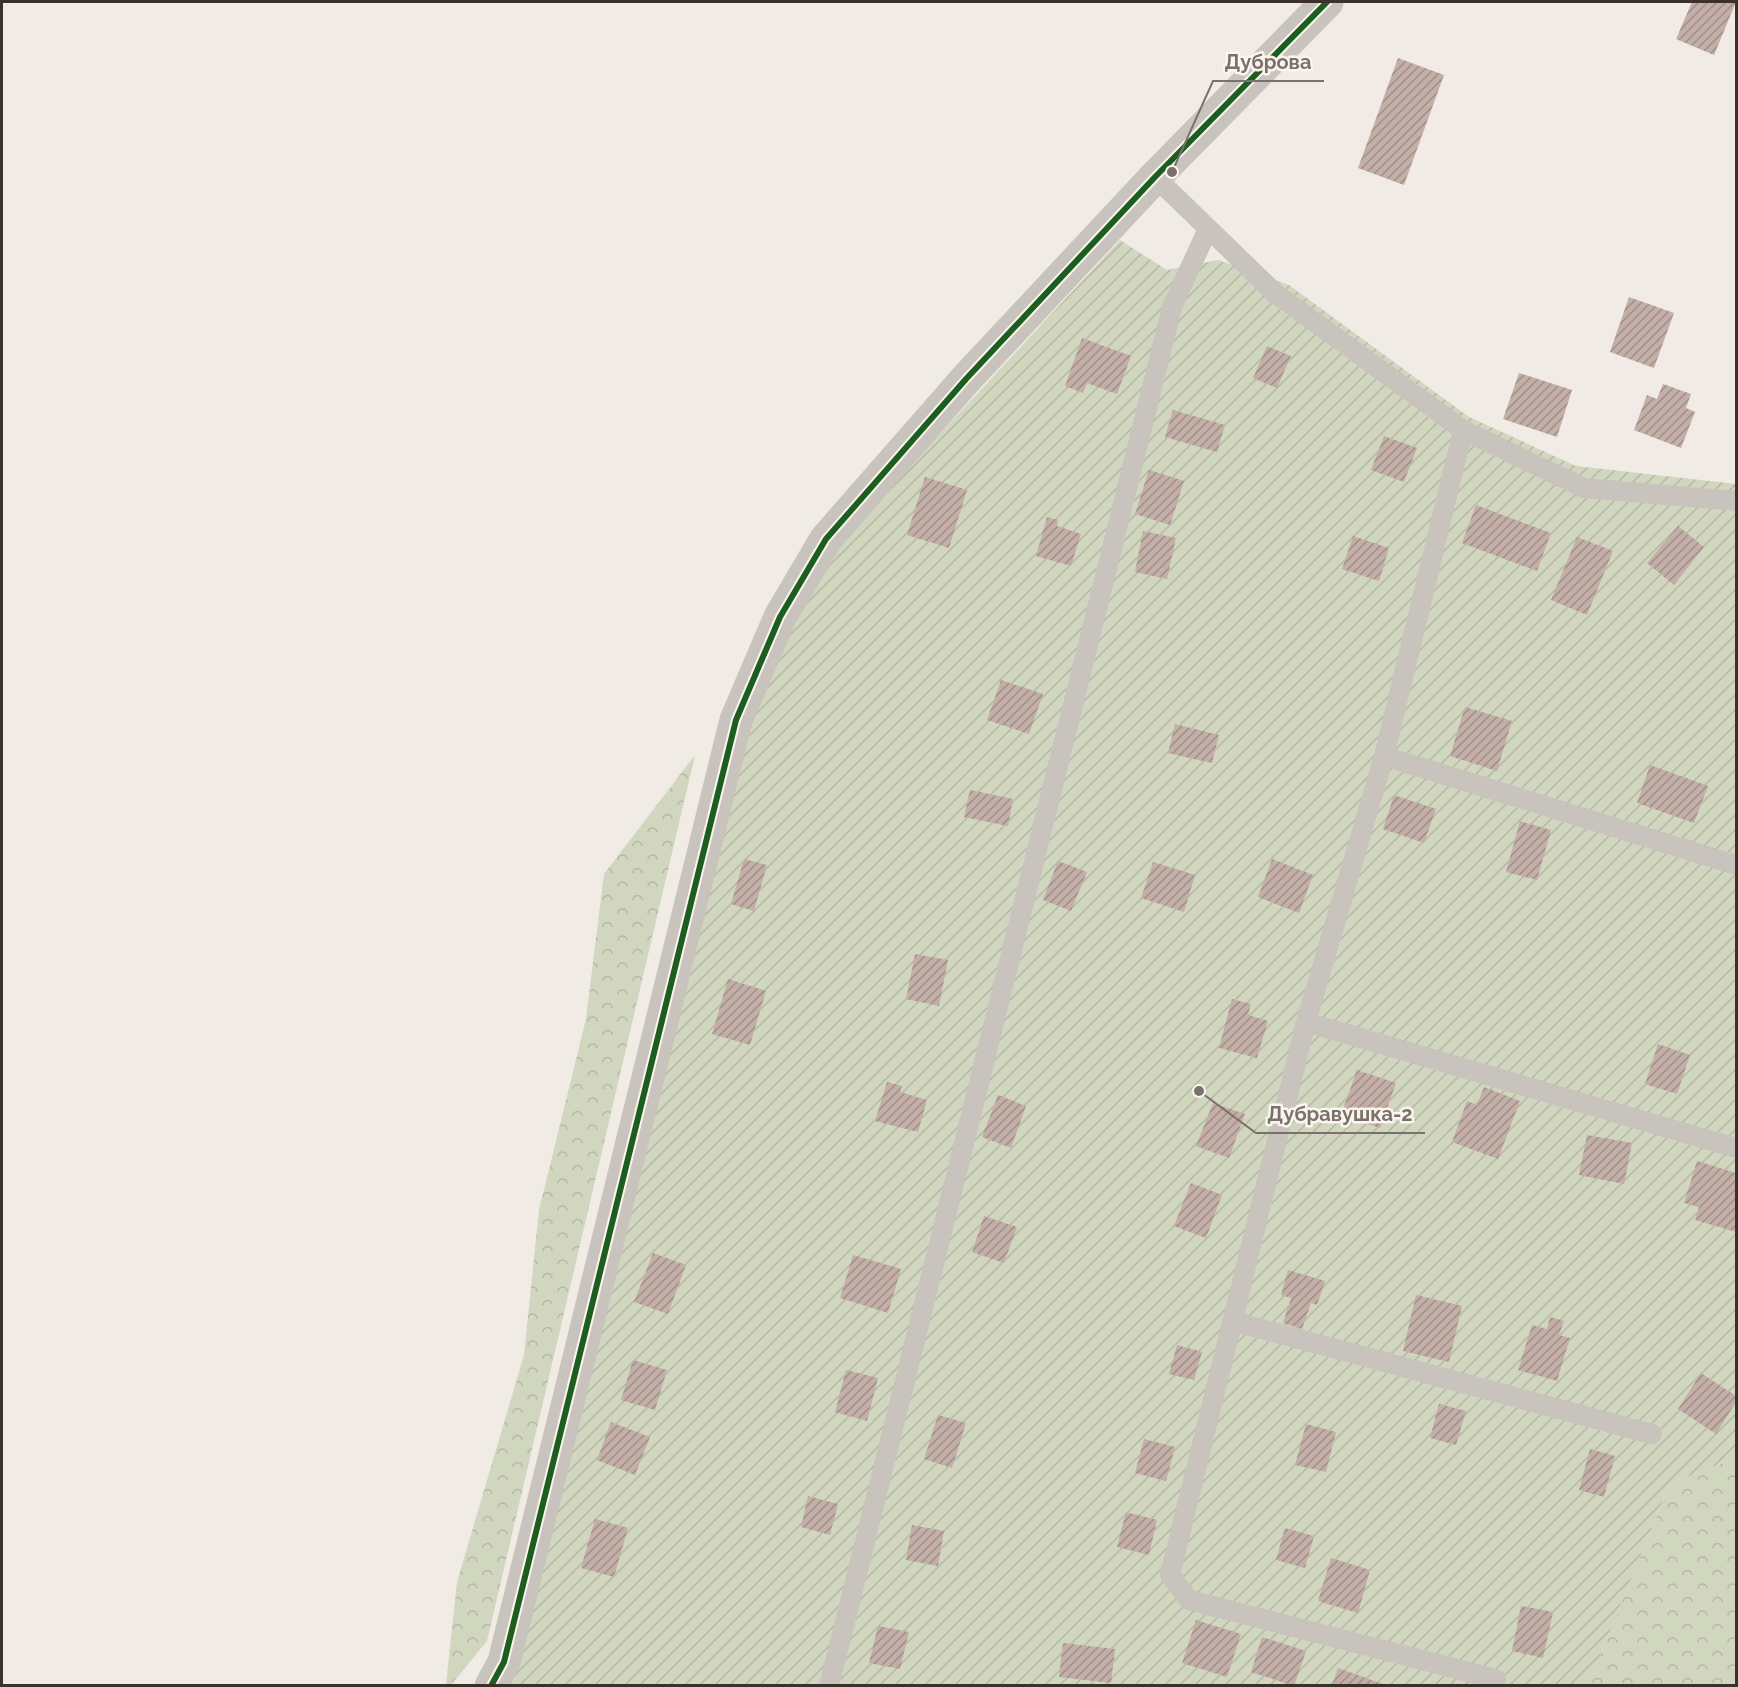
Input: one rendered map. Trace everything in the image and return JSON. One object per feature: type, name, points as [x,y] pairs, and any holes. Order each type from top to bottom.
[{"type":"street","points":[[491,1686],[504,1662],[736,720],[780,616],[826,538],[966,379],[1155,177],[1327,2]]},
{"type":"lane","points":[[1155,177],[1276,294],[1463,430],[1584,488],[1737,501]]},
{"type":"lane","points":[[829,1686],[1172,307],[1208,229]]},
{"type":"lane","points":[[1463,430],[1384,756],[1306,1023],[1170,1575],[1188,1600],[1496,1679]]},
{"type":"lane","points":[[1384,756],[1737,865]]},
{"type":"lane","points":[[1306,1023],[1737,1148]]},
{"type":"lane","points":[[1232,1321],[1652,1434]]},
{"type":"green space","points":[[1120,240],[1167,270],[1218,260],[1289,285],[1469,417],[1576,466],[1736,484],[1736,1458],[1670,1483],[1590,1680],[1581,1686],[509,1686],[751,725],[787,625],[834,548]]},
{"type":"green space","points":[[695,755],[487,1641],[451,1685],[446,1685],[457,1582],[524,1355],[539,1210],[586,1019],[604,874]]},
{"type":"green space","points":[[1736,1458],[1736,1685],[1581,1686],[1590,1680],[1670,1483]]},
{"type":"building","points":[[1692,2],[1736,2],[1714,55],[1676,39]]},
{"type":"building","points":[[1398,58],[1444,75],[1404,185],[1358,168]]},
{"type":"building","points":[[1629,297],[1674,313],[1654,368],[1610,352]]},
{"type":"building","points":[[1082,338],[1131,356],[1117,394],[1087,383],[1083,393],[1065,386]]},
{"type":"building","points":[[1267,346],[1291,356],[1277,388],[1253,378]]},
{"type":"building","points":[[1519,373],[1572,390],[1557,437],[1503,419]]},
{"type":"building","points":[[1663,384],[1691,394],[1686,408],[1695,412],[1681,448],[1634,430],[1647,395],[1657,399]]},
{"type":"building","points":[[1173,410],[1225,425],[1217,452],[1165,437]]},
{"type":"building","points":[[1384,436],[1417,448],[1404,482],[1371,470]]},
{"type":"building","points":[[1149,470],[1184,481],[1170,525],[1135,514]]},
{"type":"building","points":[[925,477],[967,490],[949,548],[907,535]]},
{"type":"building","points":[[1476,505],[1551,533],[1537,571],[1462,543]]},
{"type":"building","points":[[1047,517],[1058,520],[1057,526],[1081,534],[1071,566],[1036,556]]},
{"type":"building","points":[[1678,526],[1704,547],[1674,585],[1647,563]]},
{"type":"building","points":[[1143,531],[1176,538],[1167,579],[1135,572]]},
{"type":"building","points":[[1353,536],[1389,548],[1379,581],[1342,569]]},
{"type":"building","points":[[1577,537],[1613,551],[1587,615],[1551,600]]},
{"type":"building","points":[[1001,680],[1043,694],[1029,734],[987,720]]},
{"type":"building","points":[[1465,707],[1512,721],[1497,771],[1450,756]]},
{"type":"building","points":[[1175,724],[1219,735],[1212,763],[1168,753]]},
{"type":"building","points":[[1650,765],[1708,786],[1694,823],[1637,803]]},
{"type":"building","points":[[970,790],[1013,799],[1008,826],[964,817]]},
{"type":"building","points":[[1394,795],[1436,809],[1424,843],[1383,829]]},
{"type":"building","points":[[1520,821],[1551,830],[1537,880],[1506,872]]},
{"type":"building","points":[[744,859],[767,865],[754,911],[731,904]]},
{"type":"building","points":[[1272,859],[1313,875],[1299,913],[1258,897]]},
{"type":"building","points":[[1058,861],[1087,872],[1071,911],[1043,900]]},
{"type":"building","points":[[1153,862],[1195,875],[1184,912],[1141,898]]},
{"type":"building","points":[[915,954],[948,960],[939,1006],[906,999]]},
{"type":"building","points":[[728,979],[766,991],[750,1045],[712,1034]]},
{"type":"building","points":[[1232,999],[1251,1004],[1248,1015],[1268,1021],[1257,1058],[1219,1048]]},
{"type":"building","points":[[1658,1044],[1690,1055],[1677,1094],[1645,1084]]},
{"type":"building","points":[[1357,1070],[1396,1083],[1380,1128],[1341,1115]]},
{"type":"building","points":[[887,1082],[902,1086],[900,1092],[927,1100],[918,1132],[875,1121]]},
{"type":"building","points":[[1484,1087],[1520,1101],[1498,1159],[1452,1142],[1467,1101],[1477,1105]]},
{"type":"building","points":[[998,1095],[1026,1106],[1011,1148],[982,1137]]},
{"type":"building","points":[[1213,1103],[1245,1114],[1229,1158],[1196,1146]]},
{"type":"building","points":[[1587,1135],[1632,1143],[1624,1184],[1579,1175]]},
{"type":"building","points":[[1697,1161],[1736,1173],[1736,1232],[1695,1220],[1699,1207],[1684,1203]]},
{"type":"building","points":[[1191,1183],[1222,1195],[1206,1238],[1174,1226]]},
{"type":"building","points":[[984,1216],[1017,1227],[1004,1263],[972,1252]]},
{"type":"building","points":[[653,1253],[686,1265],[668,1314],[634,1302]]},
{"type":"building","points":[[853,1255],[901,1269],[888,1313],[840,1298]]},
{"type":"building","points":[[1288,1270],[1325,1281],[1317,1305],[1311,1303],[1302,1329],[1283,1323],[1291,1298],[1281,1295]]},
{"type":"building","points":[[1416,1295],[1462,1306],[1449,1362],[1403,1351]]},
{"type":"building","points":[[1550,1317],[1564,1321],[1559,1335],[1570,1338],[1557,1381],[1518,1370],[1532,1325],[1547,1329]]},
{"type":"building","points":[[1177,1345],[1202,1352],[1194,1380],[1169,1374]]},
{"type":"building","points":[[633,1360],[667,1370],[655,1410],[621,1400]]},
{"type":"building","points":[[846,1370],[878,1378],[867,1421],[835,1412]]},
{"type":"building","points":[[1701,1373],[1736,1396],[1736,1402],[1716,1434],[1678,1409]]},
{"type":"building","points":[[1439,1404],[1466,1411],[1456,1445],[1430,1438]]},
{"type":"building","points":[[938,1415],[966,1423],[952,1468],[924,1459]]},
{"type":"building","points":[[611,1422],[650,1437],[635,1475],[597,1460]]},
{"type":"building","points":[[1306,1424],[1336,1432],[1326,1472],[1295,1465]]},
{"type":"building","points":[[1144,1439],[1175,1447],[1166,1481],[1135,1473]]},
{"type":"building","points":[[1590,1449],[1615,1456],[1604,1497],[1579,1490]]},
{"type":"building","points":[[808,1496],[838,1504],[830,1535],[801,1527]]},
{"type":"building","points":[[1126,1512],[1157,1520],[1149,1555],[1117,1547]]},
{"type":"building","points":[[595,1519],[628,1528],[614,1577],[581,1568]]},
{"type":"building","points":[[912,1525],[944,1531],[938,1566],[906,1560]]},
{"type":"building","points":[[1285,1528],[1314,1536],[1305,1568],[1276,1560]]},
{"type":"building","points":[[1331,1558],[1370,1570],[1358,1613],[1318,1601]]},
{"type":"building","points":[[1521,1606],[1553,1612],[1543,1658],[1512,1651]]},
{"type":"building","points":[[1196,1620],[1241,1634],[1227,1677],[1182,1663]]},
{"type":"building","points":[[878,1626],[909,1632],[900,1669],[869,1663]]},
{"type":"building","points":[[1262,1637],[1306,1651],[1294,1686],[1251,1672]]},
{"type":"building","points":[[1063,1643],[1115,1649],[1111,1683],[1059,1677]]},
{"type":"building","points":[[1338,1668],[1386,1685],[1386,1686],[1332,1686]]},
{"type":"cycle path","points":[[491,1686],[504,1662],[736,720],[780,617],[826,539],[966,379],[1155,177],[1327,2]]},
{"type":"place","name":"Дуброва","points":[[1172,172]]},
{"type":"place","name":"Дубравушка-2","points":[[1199,1091]]}]
